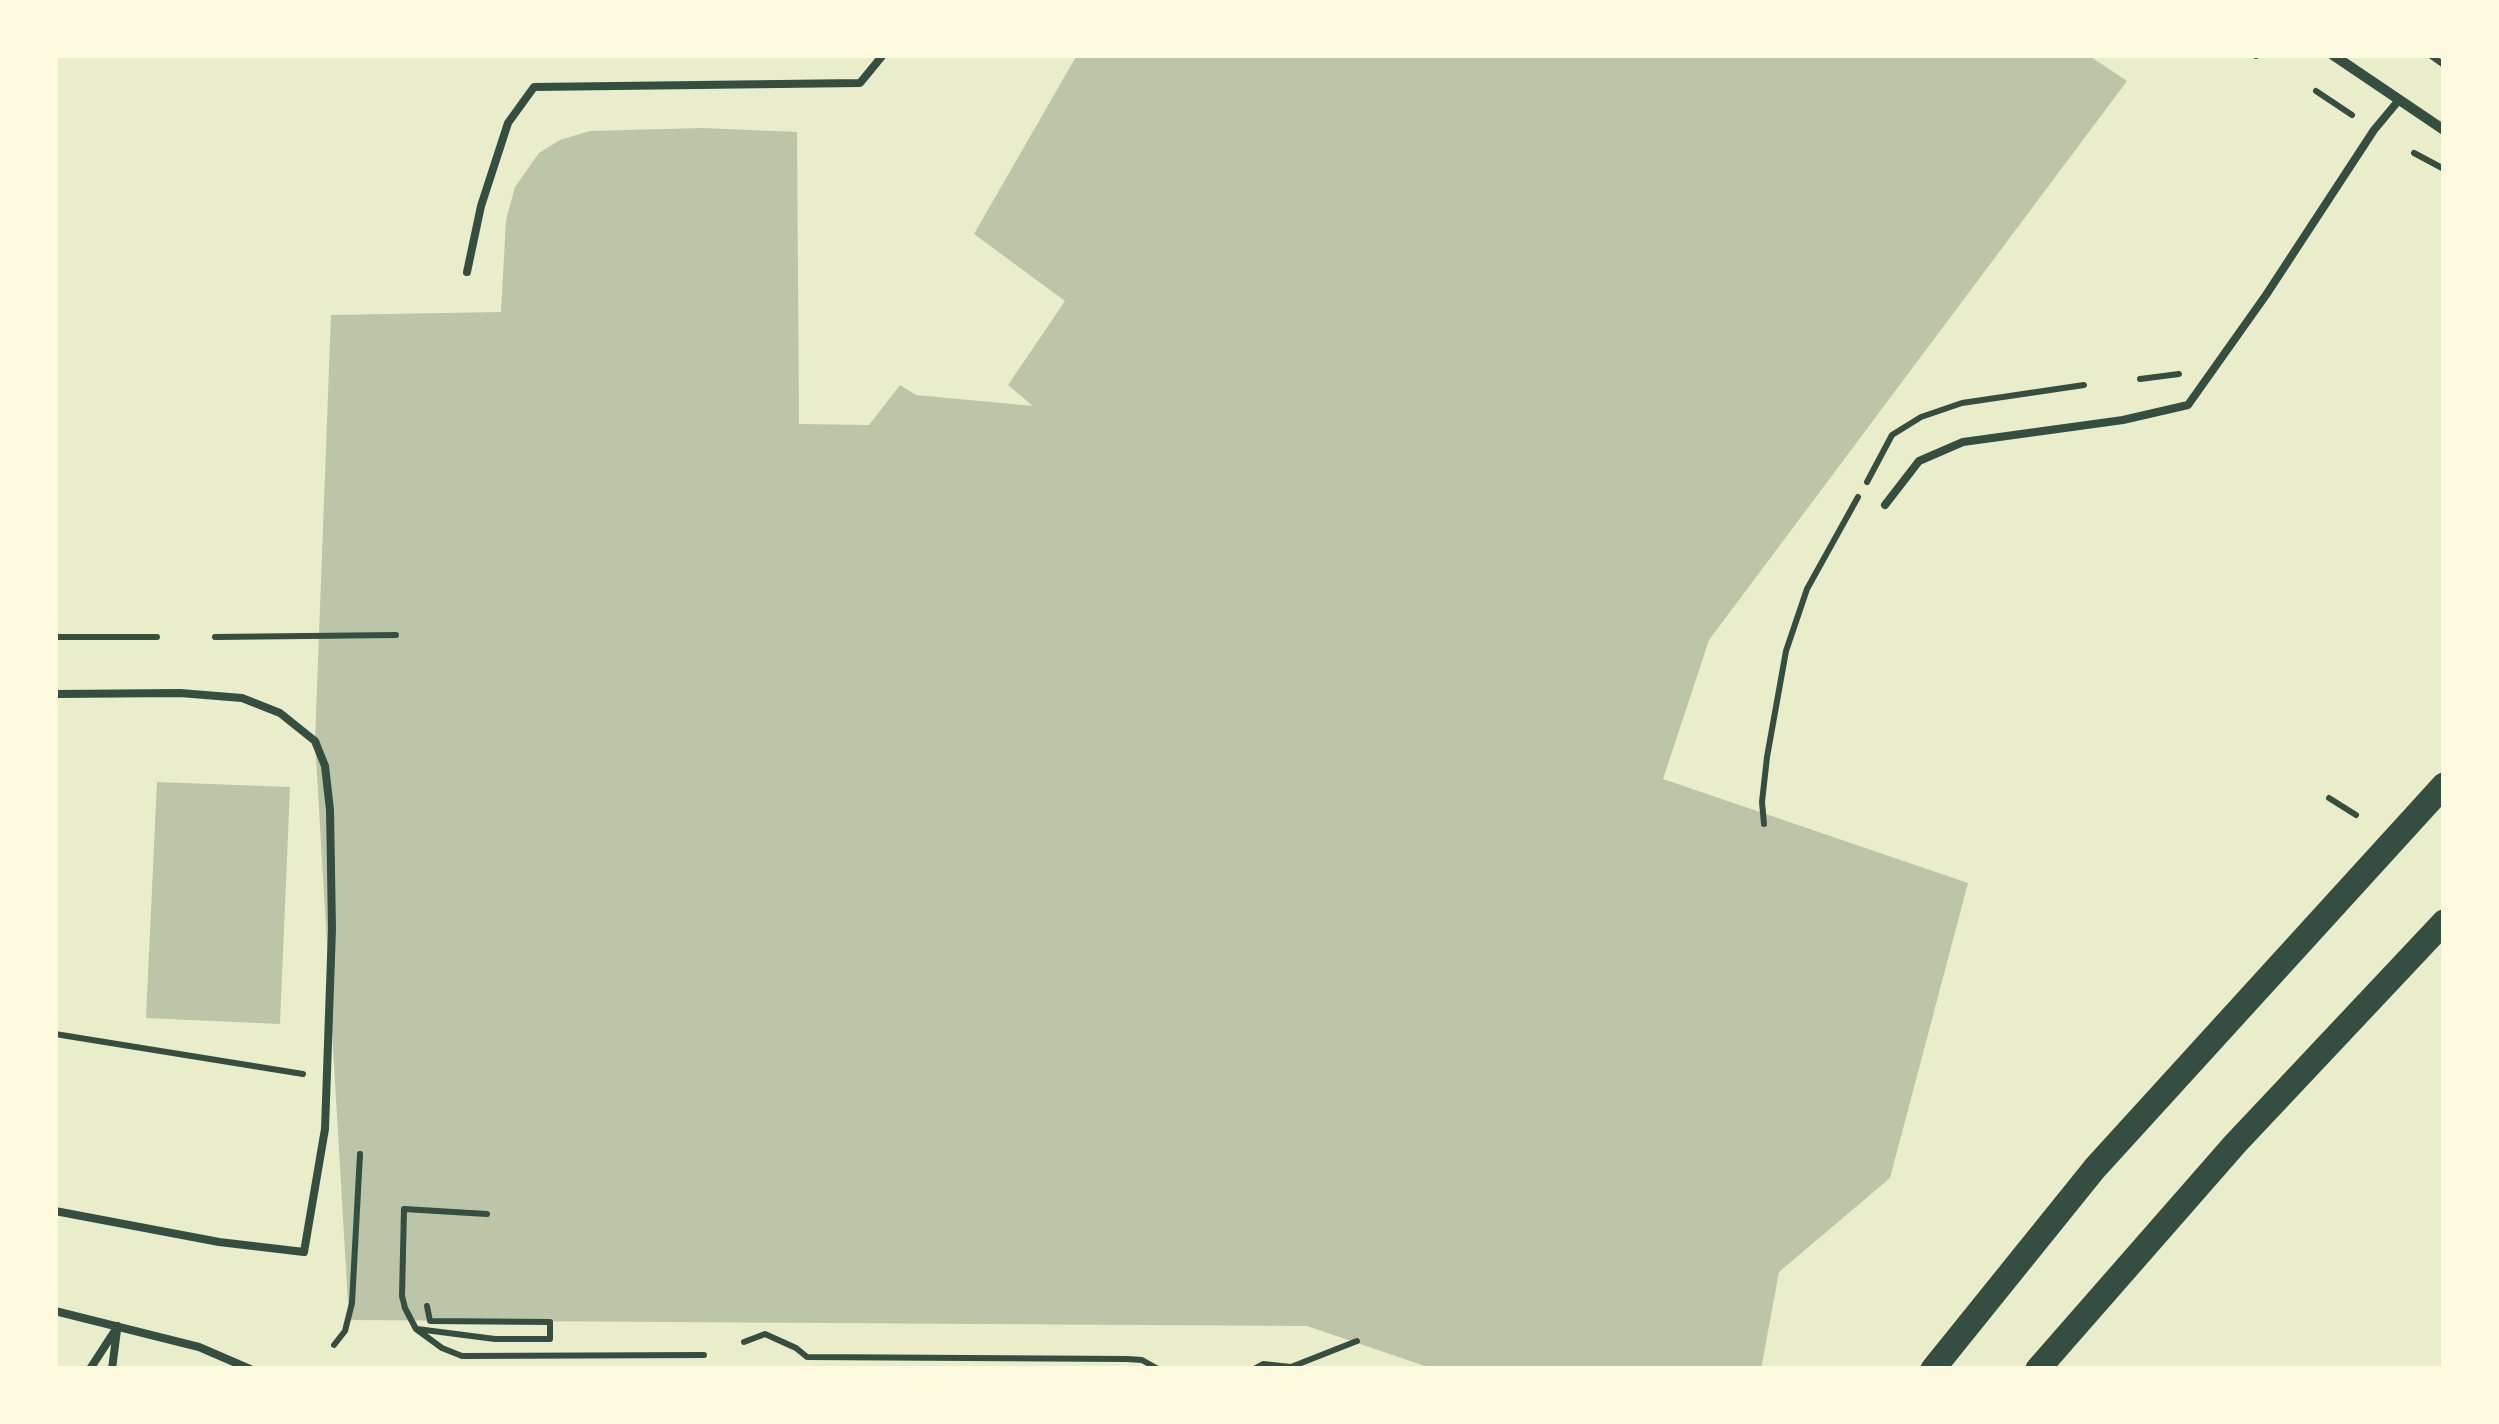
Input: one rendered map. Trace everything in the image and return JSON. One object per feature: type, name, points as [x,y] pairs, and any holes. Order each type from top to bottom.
[{"type":"main road","points":[[1933,1369],[2095,1168],[2444,785]]},
{"type":"main road","points":[[2038,1369],[2235,1144],[2444,922]]},
{"type":"street","points":[[2333,55],[2444,130]]},
{"type":"lane","points":[[468,272],[481,206],[508,123],[534,87],[860,83],[883,55]]},
{"type":"lane","points":[[1884,505],[1919,461],[1962,442],[2123,420],[2188,405],[2277,280],[2374,130],[2399,100]]},
{"type":"lane","points":[[55,694],[180,693],[242,698],[280,713],[294,724],[314,741],[325,766],[330,810],[332,928],[325,1129],[304,1252],[219,1242],[55,1211]]},
{"type":"lane","points":[[55,1311],[198,1347],[250,1369]]},
{"type":"lane","points":[[90,1369],[118,1326]]},
{"type":"lane","points":[[112,1369],[118,1326]]},
{"type":"path","points":[[2430,55],[2444,65]]},
{"type":"path","points":[[2316,91],[2359,120]]},
{"type":"path","points":[[2340,130],[2350,114]]},
{"type":"path","points":[[2414,153],[2444,169]]},
{"type":"path","points":[[2140,379],[2178,374],[2186,362]]},
{"type":"path","points":[[1764,824],[1767,758],[1786,651],[1807,589],[1892,435],[1921,417],[1962,403],[2084,385]]},
{"type":"path","points":[[215,637],[396,635]]},
{"type":"path","points":[[55,637],[157,637]]},
{"type":"path","points":[[2329,798],[2356,814]]},
{"type":"path","points":[[55,1034],[310,1076]]},
{"type":"path","points":[[334,1345],[344,1332],[352,1303],[360,1154]]},
{"type":"path","points":[[487,1214],[404,1209],[402,1296],[416,1329],[442,1348],[462,1356],[704,1355]]},
{"type":"path","points":[[416,1329],[496,1339],[550,1339],[550,1322],[430,1321],[428,1306]]},
{"type":"path","points":[[744,1342],[765,1334],[807,1357],[1127,1359],[1142,1360],[1158,1369]]},
{"type":"path","points":[[1254,1369],[1263,1364],[1292,1367],[1357,1341]]},
{"type":"building","points":[[1077,55],[2088,55],[2127,81],[1709,640],[1663,779],[1968,883],[1890,1178],[1779,1272],[1761,1369],[1434,1369],[1307,1326],[349,1320],[315,741],[331,315],[501,312],[506,220],[515,187],[539,153],[560,140],[590,131],[702,128],[797,132],[799,424],[869,425],[900,385],[916,395],[1033,406],[1008,385],[1065,301],[974,234]]},
{"type":"building","points":[[157,782],[290,787],[280,1024],[146,1018]]}]
